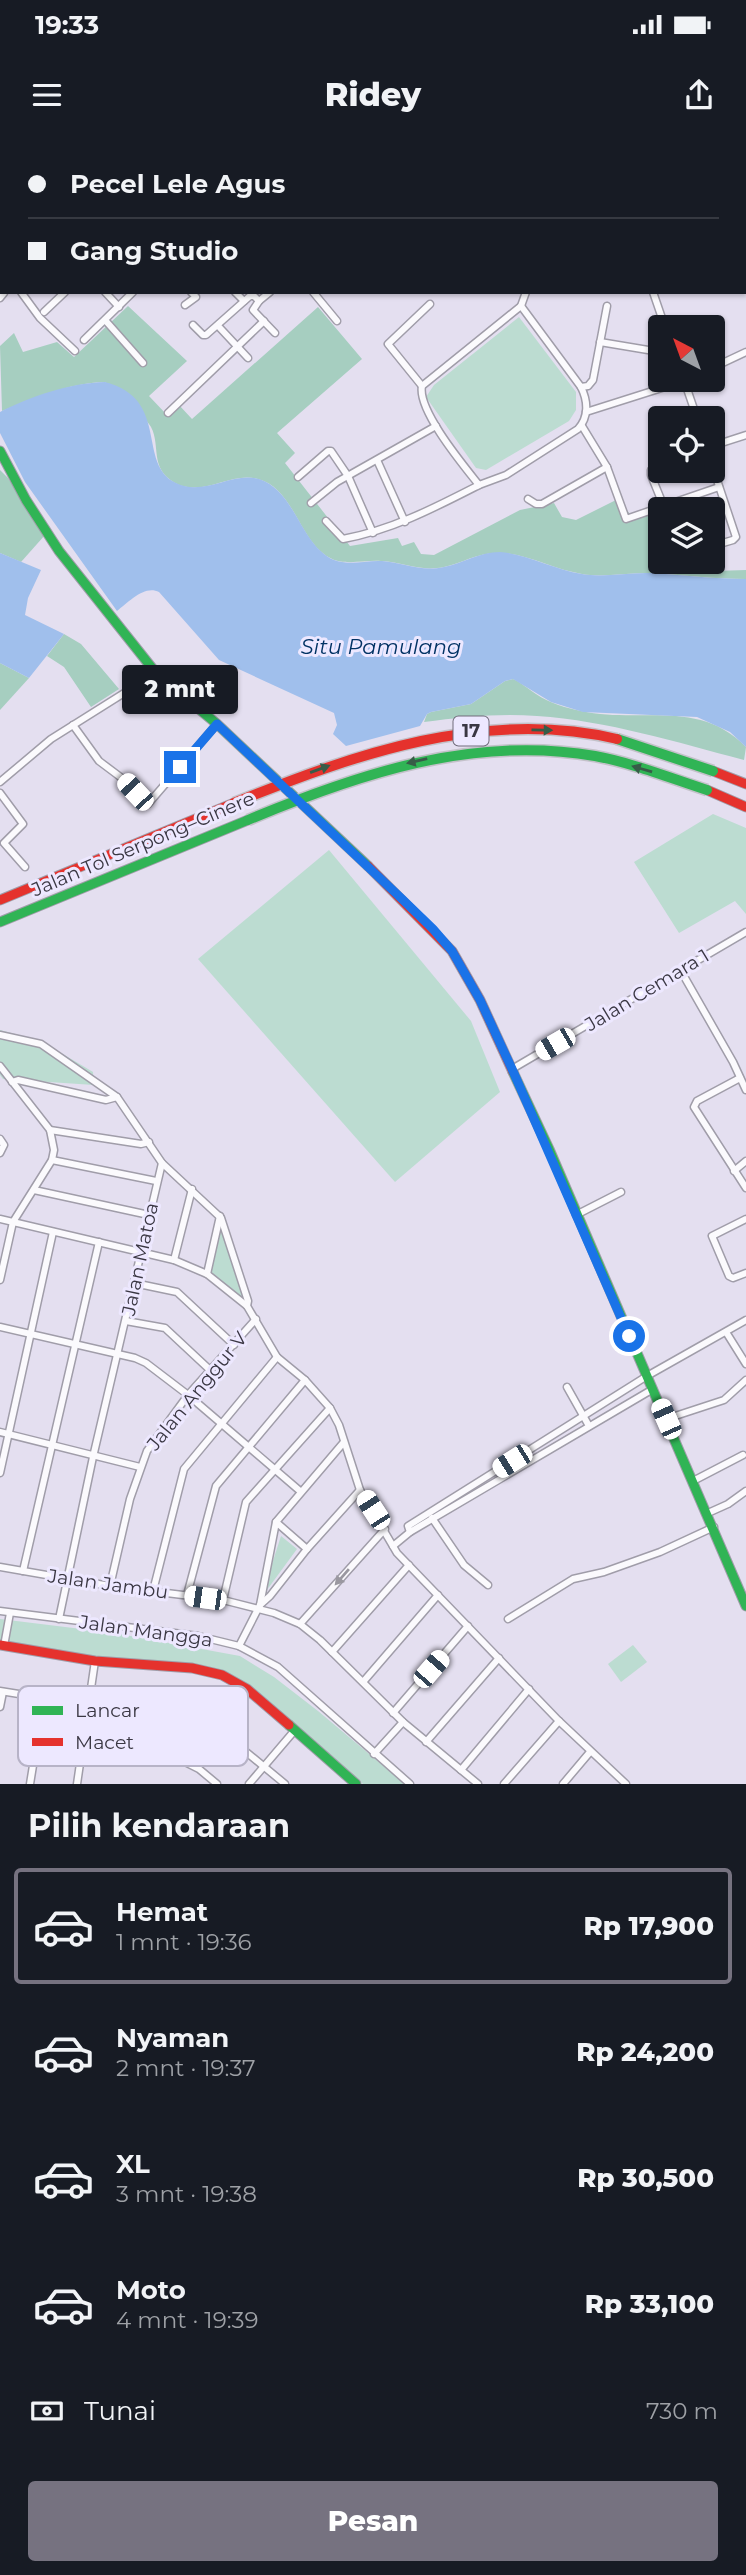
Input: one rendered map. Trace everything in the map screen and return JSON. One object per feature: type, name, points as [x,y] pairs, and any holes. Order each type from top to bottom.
[{"type":"main road","points":[[0,451],[26,500],[59,551],[156,673],[217,724],[433,929],[452,951],[512,1069],[708,1513],[746,1606]]},
{"type":"main road","name":"Jalan Tol Serpong–Cinere","points":[[0,900],[234,803],[369,751],[415,739],[459,732],[565,730],[620,740],[746,784]]},
{"type":"main road","name":"Jalan Tol Serpong–Cinere","points":[[0,922],[312,793],[375,771],[463,752],[558,752],[613,760],[707,790],[746,807]]},
{"type":"main road","points":[[2,1646],[95,1661],[192,1668],[222,1675],[242,1686]]},
{"type":"main road","points":[[248,1690],[356,1784]]},
{"type":"street","points":[[22,294],[40,318],[75,351]]},
{"type":"street","points":[[44,312],[63,294]]},
{"type":"street","points":[[107,294],[119,307]]},
{"type":"street","points":[[84,340],[132,294]]},
{"type":"street","points":[[186,305],[196,294]]},
{"type":"street","points":[[237,294],[244,302]]},
{"type":"street","points":[[268,294],[253,310],[275,333]]},
{"type":"street","points":[[315,294],[337,321]]},
{"type":"street","points":[[422,386],[521,306],[525,294]]},
{"type":"street","points":[[654,294],[661,315]]},
{"type":"street","points":[[193,325],[206,335],[253,296],[259,301]]},
{"type":"street","points":[[430,304],[388,344],[422,386],[421,397],[436,426],[479,485]]},
{"type":"street","points":[[326,521],[343,539],[373,533],[405,522],[479,485],[506,475],[582,426],[587,402],[581,387],[521,306]]},
{"type":"street","points":[[581,387],[588,386],[593,380],[607,306]]},
{"type":"street","points":[[105,320],[143,363]]},
{"type":"street","points":[[168,413],[264,321]]},
{"type":"street","points":[[220,328],[248,358]]},
{"type":"street","points":[[600,342],[648,350]]},
{"type":"street","points":[[725,362],[746,352]]},
{"type":"street","points":[[586,412],[648,392]]},
{"type":"street","points":[[311,503],[348,476],[436,426]]},
{"type":"street","points":[[582,426],[607,467],[626,519],[648,512]]},
{"type":"street","points":[[725,442],[746,435]]},
{"type":"street","points":[[298,477],[329,451],[334,453],[348,476],[373,533]]},
{"type":"street","points":[[377,460],[405,522]]},
{"type":"street","points":[[528,499],[542,504],[607,467]]},
{"type":"street","points":[[718,483],[722,497]]},
{"type":"street","points":[[698,497],[719,487]]},
{"type":"street","points":[[725,505],[736,537],[725,542]]},
{"type":"street","points":[[0,782],[51,739],[156,673]]},
{"type":"street","points":[[74,724],[99,761],[123,779],[148,804],[217,724]]},
{"type":"street","points":[[0,793],[23,824],[5,843],[25,867]]},
{"type":"street","name":"Jalan Cemara 1","points":[[512,1069],[746,932]]},
{"type":"street","points":[[681,971],[746,1090]]},
{"type":"street","points":[[0,1035],[41,1044],[117,1097],[162,1163],[220,1216],[248,1301],[247,1306]]},
{"type":"street","points":[[0,1066],[50,1130],[54,1150],[52,1160],[13,1222],[2,1257],[0,1280]]},
{"type":"street","points":[[742,1079],[697,1101],[694,1107],[746,1188]]},
{"type":"street","points":[[12,1082],[18,1080],[106,1100],[117,1097]]},
{"type":"street","points":[[50,1130],[149,1142]]},
{"type":"street","points":[[0,1139],[4,1145],[0,1153]]},
{"type":"street","points":[[52,1160],[156,1181]]},
{"type":"street","points":[[734,1171],[746,1161]]},
{"type":"street","name":"Jalan Matoa","points":[[93,1457],[162,1163]]},
{"type":"street","points":[[174,1260],[192,1189]]},
{"type":"street","points":[[34,1190],[149,1215]]},
{"type":"street","points":[[576,1215],[621,1192]]},
{"type":"street","points":[[206,1274],[220,1216]]},
{"type":"street","points":[[0,1219],[174,1260],[206,1274],[247,1306],[277,1357],[305,1380],[330,1408],[339,1424],[360,1490],[393,1546],[559,1721],[626,1784]]},
{"type":"street","points":[[746,1219],[712,1236],[731,1278],[746,1273]]},
{"type":"street","points":[[0,1473],[53,1232]]},
{"type":"street","points":[[23,1571],[99,1242]]},
{"type":"street","points":[[134,1283],[177,1292],[233,1345]]},
{"type":"street","name":"Jalan Anggur V","points":[[110,1587],[130,1499],[151,1444],[188,1395],[256,1319]]},
{"type":"street","points":[[393,1546],[512,1461],[647,1376],[746,1320]]},
{"type":"street","points":[[126,1321],[165,1328],[211,1370]]},
{"type":"street","points":[[0,1327],[146,1363],[188,1395],[300,1492]]},
{"type":"street","points":[[726,1332],[746,1364]]},
{"type":"street","points":[[153,1591],[181,1475],[277,1357]]},
{"type":"street","points":[[187,1595],[213,1491],[305,1380]]},
{"type":"street","points":[[666,1419],[724,1400],[746,1380]]},
{"type":"street","points":[[567,1387],[589,1426]]},
{"type":"street","points":[[410,1532],[408,1526],[485,1482],[517,1468],[653,1390]]},
{"type":"street","points":[[223,1600],[246,1502],[330,1408]]},
{"type":"street","points":[[0,1432],[140,1467]]},
{"type":"street","points":[[239,1646],[259,1607],[276,1522],[344,1442]]},
{"type":"street","points":[[693,1481],[743,1455]]},
{"type":"street","points":[[59,1619],[93,1457]]},
{"type":"street","points":[[512,1461],[517,1468]]},
{"type":"street","points":[[259,1607],[306,1549],[360,1490]]},
{"type":"street","points":[[708,1513],[729,1504],[746,1491]]},
{"type":"street","points":[[432,1518],[464,1565],[488,1585]]},
{"type":"street","points":[[276,1522],[306,1549]]},
{"type":"street","points":[[508,1619],[573,1579],[604,1572],[660,1552],[714,1527]]},
{"type":"street","points":[[300,1625],[385,1529]]},
{"type":"street","points":[[332,1652],[409,1565]]},
{"type":"street","name":"Jalan Jambu","points":[[0,1567],[110,1587],[223,1600],[259,1607],[300,1625],[332,1652],[403,1722],[478,1784]]},
{"type":"street","points":[[363,1682],[438,1595]]},
{"type":"street","name":"Jalan Mangga","points":[[0,1611],[198,1636],[239,1646],[278,1667],[410,1784]]},
{"type":"street","points":[[2,1646],[10,1613]]},
{"type":"street","points":[[393,1713],[468,1626]]},
{"type":"street","points":[[426,1742],[499,1658]]},
{"type":"street","points":[[90,1686],[95,1661]]},
{"type":"street","points":[[461,1770],[529,1689]]},
{"type":"street","points":[[0,1707],[1,1691]]},
{"type":"street","points":[[504,1784],[559,1721]]},
{"type":"street","points":[[374,1754],[403,1722]]},
{"type":"street","points":[[249,1784],[295,1730]]},
{"type":"street","points":[[562,1784],[590,1752]]},
{"type":"street","points":[[248,1753],[285,1784]]},
{"type":"street","points":[[30,1784],[33,1766]]},
{"type":"street","points":[[77,1784],[80,1766]]},
{"type":"street","points":[[193,1766],[217,1784]]},
{"type":"green space","points":[[128,306],[187,361],[149,396],[167,415],[179,405],[192,419],[318,307],[362,359],[277,433],[295,453],[285,463],[350,546],[398,538],[402,546],[414,542],[421,554],[434,555],[520,510],[554,503],[562,517],[576,520],[618,499],[633,518],[648,514],[648,573],[590,575],[499,553],[484,554],[435,568],[381,561],[338,561],[325,555],[315,545],[282,495],[271,485],[248,477],[196,488],[185,487],[167,477],[159,464],[154,434],[148,422],[105,382],[65,388],[2,411],[0,346],[14,333],[23,352],[57,342],[74,357]]},
{"type":"green space","points":[[519,317],[576,392],[576,410],[569,421],[486,470],[476,468],[426,397],[434,385]]},
{"type":"green space","points":[[0,470],[45,535],[21,562],[0,553]]},
{"type":"green space","points":[[746,570],[746,579],[663,574],[725,574],[725,571]]},
{"type":"green space","points":[[64,634],[81,644],[119,689],[91,707],[64,667],[47,656]]},
{"type":"green space","points":[[0,663],[29,678],[0,710]]},
{"type":"green space","points":[[513,679],[546,700],[575,710],[689,718],[709,723],[728,732],[746,747],[744,760],[590,722],[495,715],[424,722],[427,714],[431,712],[471,704],[505,681]]},
{"type":"green space","points":[[713,814],[746,828],[746,914],[735,901],[679,933],[634,862]]},
{"type":"green space","points":[[329,850],[471,1021],[500,1092],[395,1182],[198,959]]},
{"type":"green space","points":[[0,1030],[41,1041],[93,1072],[94,1085],[3,1079],[0,1075]]},
{"type":"green space","points":[[222,1220],[247,1306],[207,1274]]},
{"type":"green space","points":[[281,1536],[297,1549],[261,1598]]},
{"type":"green space","points":[[0,1619],[114,1633],[240,1656],[274,1677],[318,1711],[405,1784],[363,1784],[313,1739],[248,1689],[248,1686],[223,1674],[0,1645]]},
{"type":"green space","points":[[633,1645],[647,1662],[621,1682],[608,1664]]},
{"type":"water","name":"Situ Pamulang","points":[[105,382],[125,390],[138,402],[146,416],[157,462],[164,474],[176,483],[197,487],[239,478],[259,479],[282,495],[313,543],[323,553],[340,562],[382,561],[436,568],[500,552],[590,575],[648,573],[746,579],[746,747],[730,732],[697,717],[583,712],[551,702],[513,679],[505,681],[471,704],[427,714],[420,726],[346,746],[333,734],[337,725],[334,713],[219,660],[159,592],[153,590],[142,593],[117,611],[25,482],[0,433],[0,412],[51,391]]},
{"type":"water","points":[[0,553],[41,570],[28,598],[25,615],[64,634],[29,678],[0,663]]},
{"type":"pier","points":[[427,725],[389,739],[347,750],[342,748]]},
{"type":"traffic: fast","points":[[0,451],[26,500],[59,551],[156,673],[217,724],[368,866]]},
{"type":"traffic: fast","points":[[617,739],[713,771]]},
{"type":"traffic: fast","points":[[248,820],[374,774],[461,755],[505,751],[550,751],[595,756],[707,790]]},
{"type":"traffic: fast","points":[[0,922],[248,820]]},
{"type":"traffic: fast","points":[[513,1072],[549,1149],[746,1606]]},
{"type":"traffic: fast","points":[[289,1725],[356,1784]]},
{"type":"traffic: jam","points":[[234,803],[326,768],[421,741],[518,729],[568,731],[617,739]]},
{"type":"traffic: jam","points":[[713,771],[746,784]]},
{"type":"traffic: jam","points":[[707,790],[746,807]]},
{"type":"traffic: jam","points":[[0,900],[234,803]]},
{"type":"traffic: jam","points":[[368,866],[452,951],[480,1000],[513,1072]]},
{"type":"traffic: jam","points":[[0,1645],[95,1661],[192,1668],[222,1675],[242,1686]]},
{"type":"traffic: jam","points":[[248,1690],[289,1725]]},
{"type":"route","points":[[180,767],[217,724],[402,899],[452,951],[480,1000],[549,1149],[629,1336]]}]
